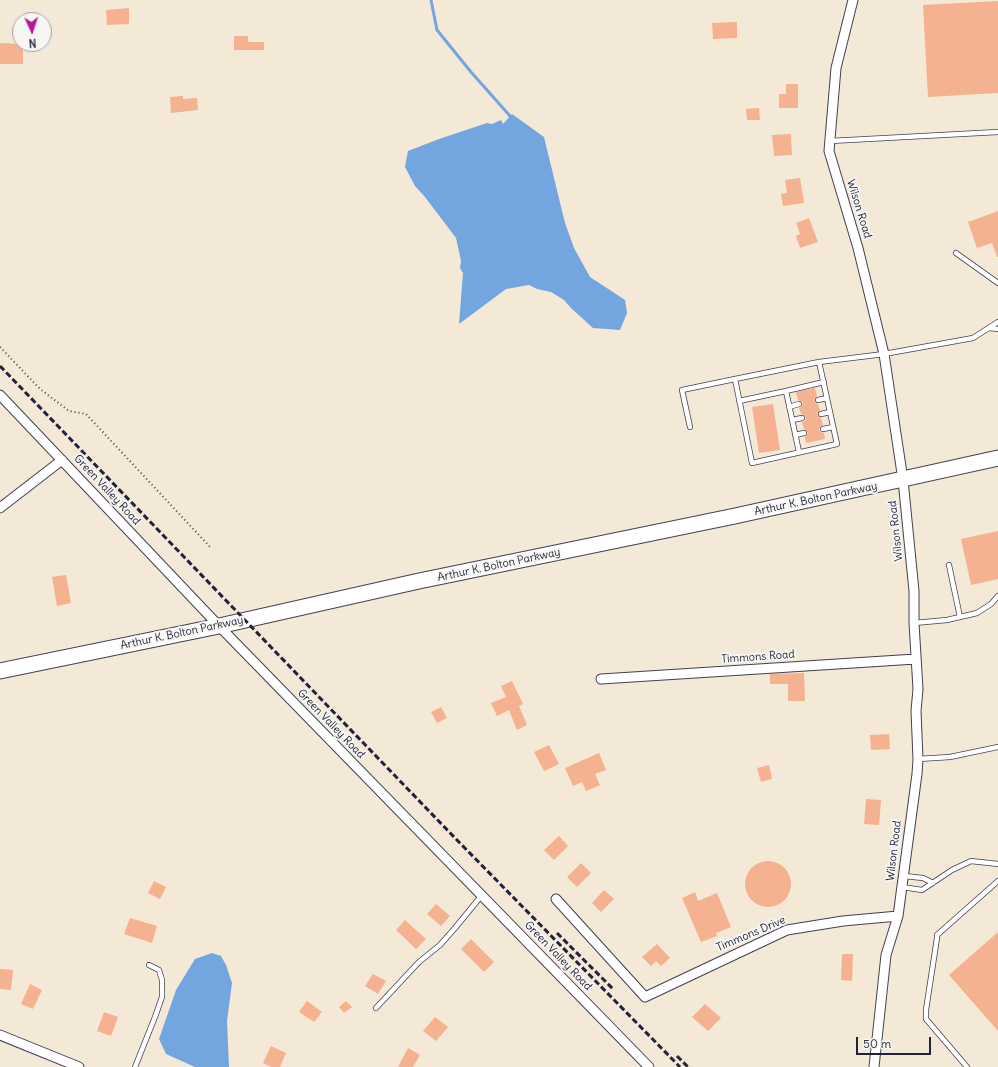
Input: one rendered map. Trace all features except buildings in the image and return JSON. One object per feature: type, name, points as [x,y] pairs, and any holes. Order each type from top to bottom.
[{"type":"main road","name":"Arthur K. Bolton Parkway","points":[[0,671],[219,626],[419,581],[735,516],[998,458]]},
{"type":"street","name":"Wilson Road","points":[[853,0],[836,68],[829,151],[858,248],[884,354],[902,480],[914,591],[914,623],[918,689],[916,711],[918,759],[898,916],[886,955],[874,1067]]},
{"type":"street","name":"Green Valley Road","points":[[0,395],[219,626],[649,1067]]},
{"type":"street","points":[[0,508],[62,460]]},
{"type":"street","name":"Timmons Road","points":[[601,679],[916,659]]},
{"type":"street","name":"Timmons Drive","points":[[556,899],[645,997],[787,930],[843,921],[898,916]]},
{"type":"street","points":[[0,1034],[79,1067]]},
{"type":"lane","points":[[830,141],[998,132]]},
{"type":"lane","points":[[956,253],[998,283]]},
{"type":"lane","points":[[690,427],[682,390],[820,362],[884,354],[972,338],[998,322]]},
{"type":"lane","points":[[989,328],[998,329]]},
{"type":"lane","points":[[735,379],[752,463],[837,444],[820,362]]},
{"type":"lane","points":[[739,401],[824,382]]},
{"type":"lane","points":[[786,391],[799,452]]},
{"type":"lane","points":[[818,400],[827,398]]},
{"type":"lane","points":[[789,407],[799,404]]},
{"type":"lane","points":[[820,414],[830,412]]},
{"type":"lane","points":[[792,420],[802,418]]},
{"type":"lane","points":[[823,429],[833,427]]},
{"type":"lane","points":[[795,435],[804,433]]},
{"type":"lane","points":[[949,565],[960,617]]},
{"type":"lane","points":[[914,623],[947,620],[977,613],[998,596]]},
{"type":"lane","points":[[918,759],[950,757],[998,747]]},
{"type":"lane","points":[[902,887],[922,890],[952,870],[971,861],[998,864]]},
{"type":"lane","points":[[904,876],[923,878],[933,883]]},
{"type":"lane","points":[[967,1067],[926,1018],[937,938],[998,882]]},
{"type":"lane","points":[[376,1008],[419,962],[440,944],[482,895]]},
{"type":"lane","points":[[135,1067],[156,1017],[162,997],[162,980],[159,970],[149,965]]},
{"type":"path","points":[[0,347],[40,389],[69,411],[86,414],[211,548]]},
{"type":"water","points":[[512,114],[544,137],[565,223],[574,248],[590,277],[625,300],[627,313],[620,330],[593,328],[564,300],[551,292],[537,289],[529,285],[506,289],[459,324],[463,273],[460,268],[461,261],[456,238],[415,186],[405,167],[408,151],[487,123],[492,124],[501,120],[503,124]]},
{"type":"water","points":[[212,953],[221,956],[226,965],[232,983],[227,1021],[229,1067],[195,1067],[166,1054],[159,1039],[176,990],[195,959]]},
{"type":"waterway","points":[[431,0],[437,30],[471,72],[510,116]]},
{"type":"railway","points":[[0,366],[455,838],[680,1067]]},
{"type":"railway","points":[[557,933],[613,989]]},
{"type":"railway","points":[[677,1056],[688,1067]]}]
